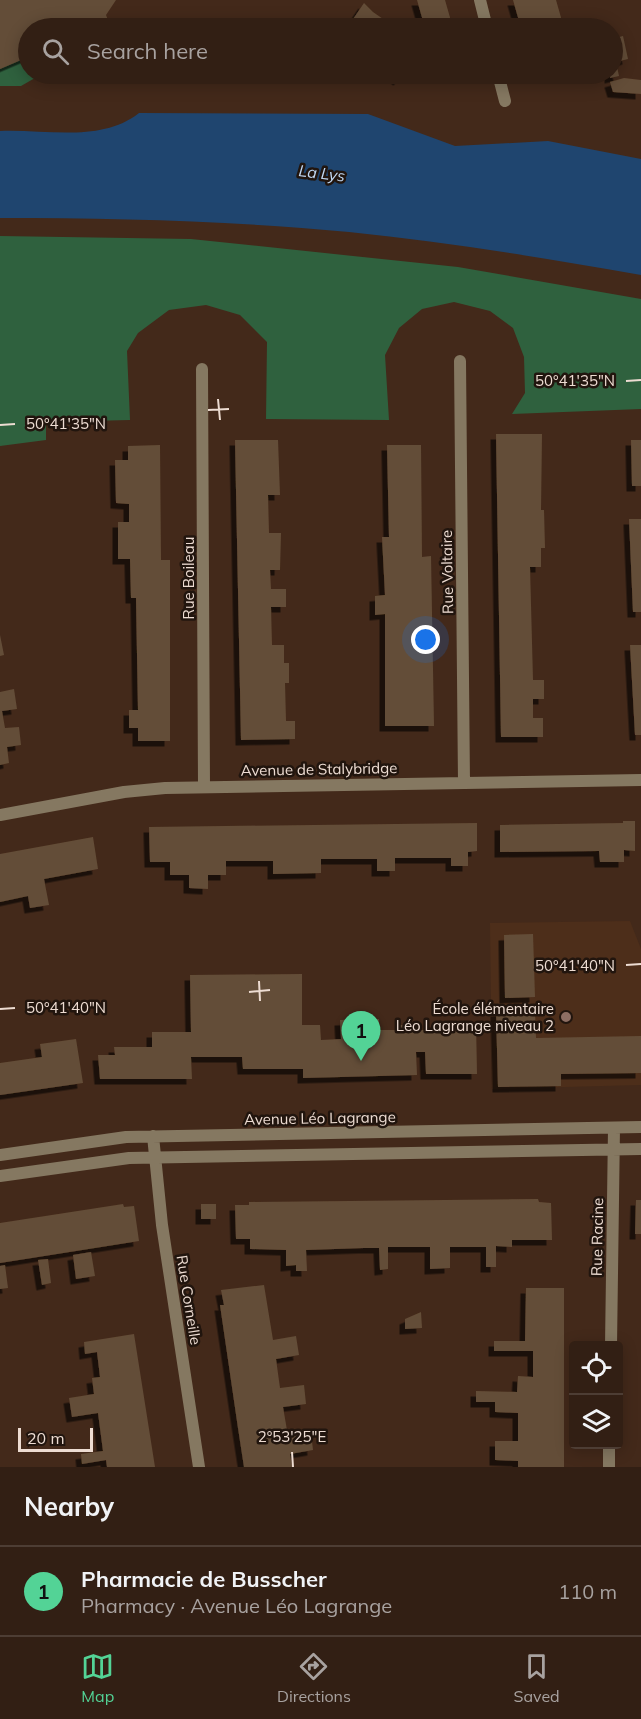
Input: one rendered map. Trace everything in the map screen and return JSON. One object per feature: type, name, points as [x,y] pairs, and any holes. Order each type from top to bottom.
[{"type":"street","points":[[480,0],[484,18]]},
{"type":"street","points":[[501,84],[505,101]]},
{"type":"street","name":"Rue Voltaire","points":[[460,361],[464,783]]},
{"type":"street","name":"Rue Boileau","points":[[201,369],[204,786]]},
{"type":"street","name":"Avenue de Stalybridge","points":[[0,814],[124,792],[204,786],[641,780]]},
{"type":"street","name":"Avenue Léo Lagrange","points":[[0,1155],[110,1139],[153,1136],[641,1127]]},
{"type":"street","name":"Rue Racine","points":[[611,1341],[614,1128]]},
{"type":"street","name":"Rue Corneille","points":[[153,1136],[154,1157],[199,1467]]},
{"type":"street","points":[[0,1176],[101,1161],[154,1157],[641,1149]]},
{"type":"street","points":[[609,1449],[609,1467]]},
{"type":"shaded area","name":"École élémentaire Léo Lagrange niveau 2","points":[[630,921],[641,949],[641,1085],[492,1089],[490,923]]},
{"type":"green space","points":[[0,0],[98,0],[106,18],[18,18],[18,84],[24,84],[0,86]]},
{"type":"green space","points":[[0,236],[191,239],[458,267],[641,299],[641,409],[512,414],[525,393],[524,357],[513,328],[490,311],[454,302],[422,309],[399,328],[385,355],[389,420],[266,419],[267,342],[240,315],[206,305],[169,310],[138,333],[127,351],[130,420],[46,422],[46,440],[0,446]]},
{"type":"water","name":"La Lys","points":[[139,113],[368,114],[455,146],[548,141],[641,159],[641,275],[495,251],[349,232],[175,221],[0,218],[0,131],[90,131],[108,128]]},
{"type":"building","points":[[0,0],[116,0],[106,15],[107,18],[18,18],[18,61],[0,69]]},
{"type":"building","points":[[417,0],[445,0],[450,18],[422,18]]},
{"type":"building","points":[[513,0],[556,0],[561,18],[518,18]]},
{"type":"building","points":[[364,3],[382,18],[354,18]]},
{"type":"building","points":[[623,36],[628,59],[623,60]]},
{"type":"building","points":[[623,78],[641,80],[641,94],[613,92],[611,84],[623,84]]},
{"type":"building","points":[[496,434],[542,434],[541,510],[544,510],[545,548],[541,548],[541,567],[530,567],[533,680],[544,680],[544,699],[533,699],[533,718],[543,718],[543,737],[501,737]]},
{"type":"building","points":[[235,440],[278,440],[280,495],[268,495],[269,533],[281,533],[280,570],[270,570],[271,589],[286,589],[286,607],[271,607],[272,645],[284,645],[284,663],[289,663],[289,683],[285,683],[286,721],[295,721],[295,739],[241,740]]},
{"type":"building","points":[[631,440],[641,440],[641,486],[632,486]]},
{"type":"building","points":[[160,445],[161,560],[170,560],[170,741],[138,741],[138,728],[129,728],[129,710],[138,710],[136,598],[131,598],[130,559],[118,559],[118,522],[129,522],[129,504],[116,503],[115,460],[128,460],[128,446]]},
{"type":"building","points":[[387,445],[421,445],[422,557],[431,556],[434,726],[385,726],[385,614],[375,615],[375,596],[385,595],[382,537],[389,537]]},
{"type":"building","points":[[629,519],[641,519],[641,612],[633,612]]},
{"type":"building","points":[[0,635],[4,655],[0,656]]},
{"type":"building","points":[[630,645],[641,645],[641,735],[635,735]]},
{"type":"building","points":[[14,689],[17,709],[2,711],[5,728],[19,727],[21,745],[7,747],[9,763],[0,765],[0,692]]},
{"type":"building","points":[[623,821],[635,821],[635,851],[624,850],[624,862],[600,862],[599,851],[500,852],[500,825],[623,823]]},
{"type":"building","points":[[477,823],[477,851],[468,852],[468,866],[451,866],[451,858],[395,858],[395,871],[377,871],[377,859],[321,859],[321,873],[273,874],[273,861],[226,861],[226,875],[208,875],[208,889],[189,888],[189,875],[170,875],[170,862],[150,862],[149,827]]},
{"type":"building","points":[[93,837],[98,869],[44,879],[49,905],[30,908],[28,896],[0,902],[0,854]]},
{"type":"building","points":[[533,934],[535,997],[505,998],[504,935]]},
{"type":"building","points":[[302,974],[302,1025],[320,1025],[321,1040],[341,1039],[340,1020],[379,1019],[379,1030],[397,1030],[398,1025],[416,1025],[416,1030],[452,1030],[453,1023],[476,1022],[477,1074],[426,1074],[425,1052],[416,1052],[417,1075],[303,1078],[303,1069],[243,1069],[242,1057],[191,1057],[192,1079],[100,1079],[98,1055],[115,1055],[114,1047],[152,1047],[152,1032],[191,1032],[190,975]]},
{"type":"building","points":[[535,1010],[536,1038],[641,1036],[641,1073],[561,1074],[561,1086],[498,1087],[496,1011]]},
{"type":"building","points":[[76,1039],[83,1083],[0,1095],[0,1063],[42,1057],[40,1044]]},
{"type":"building","points":[[538,1199],[539,1202],[551,1203],[552,1240],[512,1240],[512,1247],[496,1246],[496,1267],[486,1267],[486,1247],[450,1247],[450,1268],[430,1269],[430,1247],[388,1247],[388,1269],[380,1270],[379,1248],[364,1248],[306,1250],[307,1271],[296,1271],[296,1265],[286,1266],[286,1250],[250,1249],[250,1239],[236,1239],[235,1205],[249,1205],[249,1202]]},
{"type":"building","points":[[636,1200],[641,1200],[641,1234],[635,1234]]},
{"type":"building","points":[[123,1204],[124,1207],[134,1206],[139,1241],[0,1263],[0,1223]]},
{"type":"building","points":[[201,1204],[216,1204],[216,1219],[201,1219]]},
{"type":"building","points":[[91,1252],[95,1276],[76,1279],[73,1255]]},
{"type":"building","points":[[48,1259],[51,1283],[42,1285],[38,1260]]},
{"type":"building","points":[[5,1265],[8,1288],[0,1289],[0,1266]]},
{"type":"building","points":[[264,1285],[273,1340],[296,1336],[299,1355],[276,1359],[280,1388],[304,1385],[306,1404],[283,1407],[288,1436],[311,1433],[313,1450],[290,1454],[292,1467],[244,1467],[238,1428],[220,1305],[224,1305],[221,1290]]},
{"type":"building","points":[[526,1288],[564,1288],[564,1467],[518,1467],[518,1461],[495,1460],[495,1441],[518,1441],[518,1413],[495,1412],[495,1402],[476,1402],[476,1391],[517,1392],[518,1376],[533,1377],[533,1351],[494,1351],[494,1341],[525,1341]]},
{"type":"building","points":[[421,1312],[422,1328],[405,1329],[405,1319]]},
{"type":"building","points":[[134,1334],[155,1467],[107,1467],[106,1460],[82,1464],[81,1454],[103,1451],[98,1413],[72,1417],[69,1398],[94,1394],[92,1378],[100,1377],[97,1352],[85,1354],[84,1342]]},
{"type":"place","name":"École élémentaire Léo Lagrange niveau 2","points":[[566,1017]]},
{"type":"place","name":"Pharmacie de Busscher","points":[[361,1061]]}]
